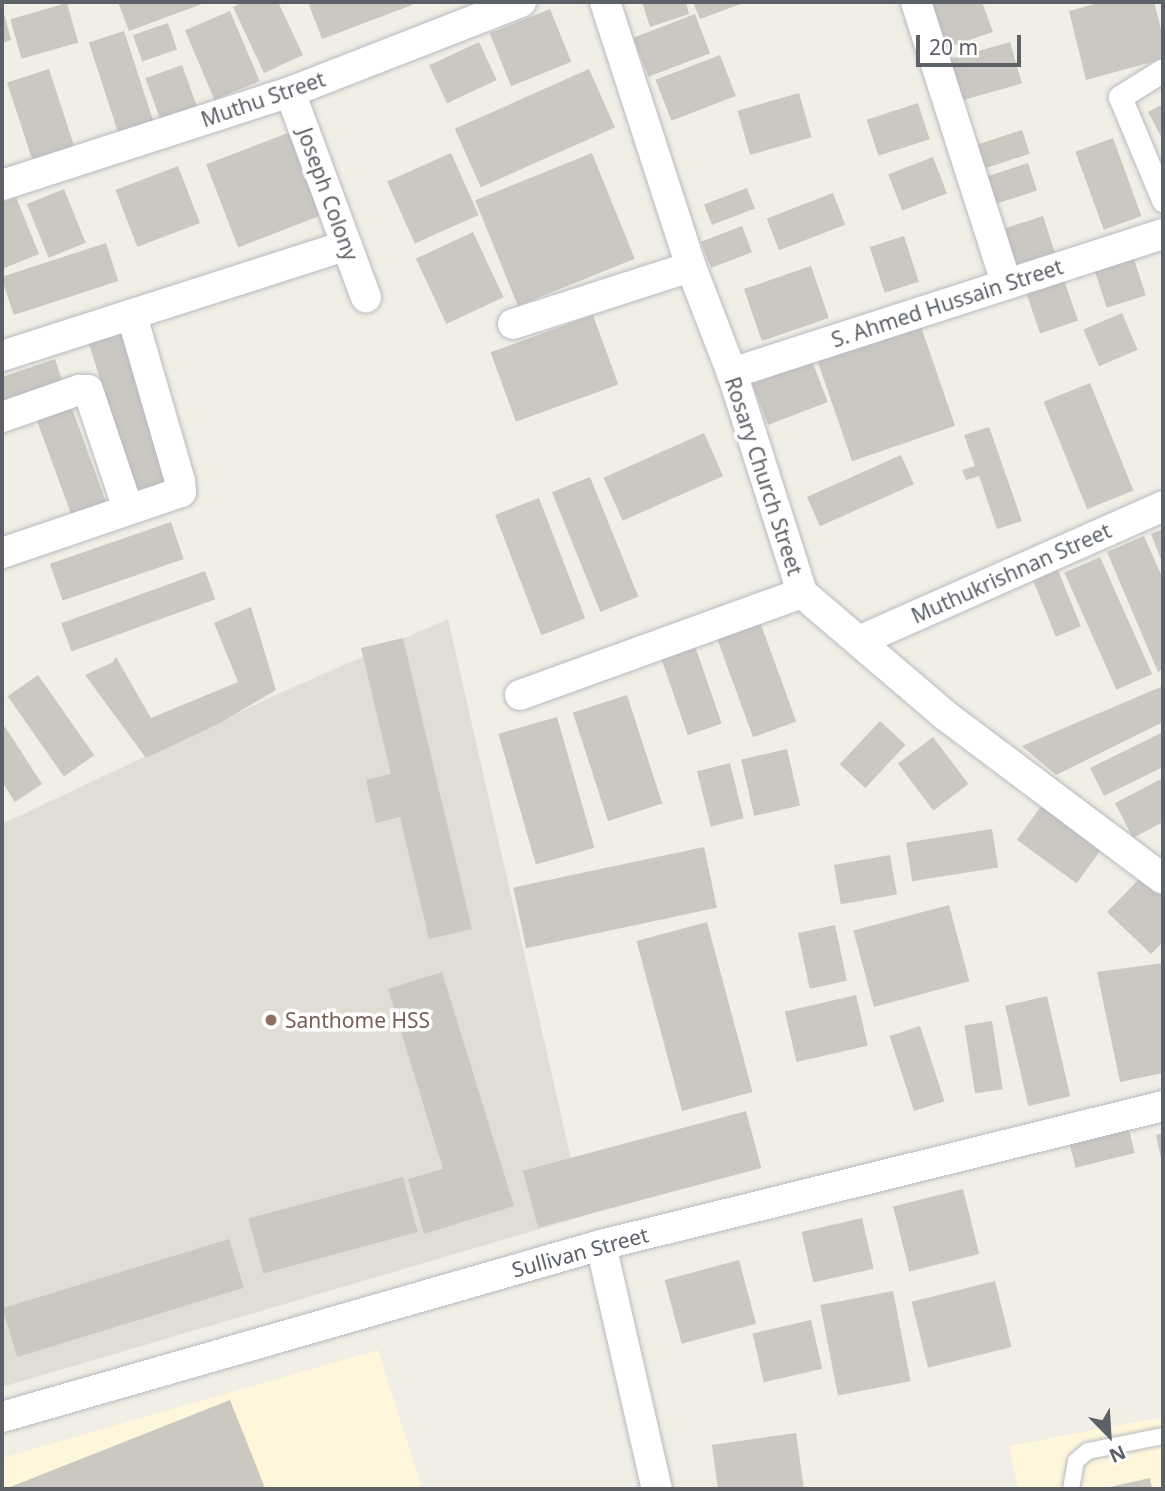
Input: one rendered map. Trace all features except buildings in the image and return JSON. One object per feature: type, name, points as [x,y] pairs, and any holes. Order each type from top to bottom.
[{"type":"street","name":"Muthu Street","points":[[2,185],[290,92],[479,9],[521,2]]},
{"type":"street","name":"Rosary Church Street","points":[[604,2],[691,267],[732,373],[802,593],[946,716],[1163,879]]},
{"type":"street","points":[[916,2],[1006,283]]},
{"type":"street","points":[[1163,70],[1120,97],[1163,200]]},
{"type":"street","name":"Joseph Colony","points":[[290,92],[366,297]]},
{"type":"street","name":"S. Ahmed Hussain Street","points":[[732,373],[1163,234]]},
{"type":"street","points":[[2,356],[347,245]]},
{"type":"street","points":[[513,324],[691,267]]},
{"type":"street","points":[[2,553],[177,494],[181,487],[132,316]]},
{"type":"street","points":[[2,417],[79,390],[88,390],[128,509]]},
{"type":"street","name":"Muthukrishnan Street","points":[[859,641],[1163,506]]},
{"type":"street","points":[[520,695],[802,593]]},
{"type":"street","name":"Sullivan Street","points":[[2,1417],[601,1245],[1163,1106]]},
{"type":"street","points":[[601,1245],[657,1489]]},
{"type":"lane","points":[[1071,1489],[1076,1461],[1088,1451],[1163,1436]]},
{"type":"shaded area","name":"Santhome HSS","points":[[448,619],[584,1216],[2,1387],[2,824],[276,695]]},
{"type":"shaded area","points":[[378,1350],[422,1489],[2,1489],[2,1458]]},
{"type":"shaded area","points":[[1163,1417],[1163,1489],[1018,1489],[1009,1446]]},
{"type":"place","name":"Santhome HSS","points":[[271,1020]]}]
